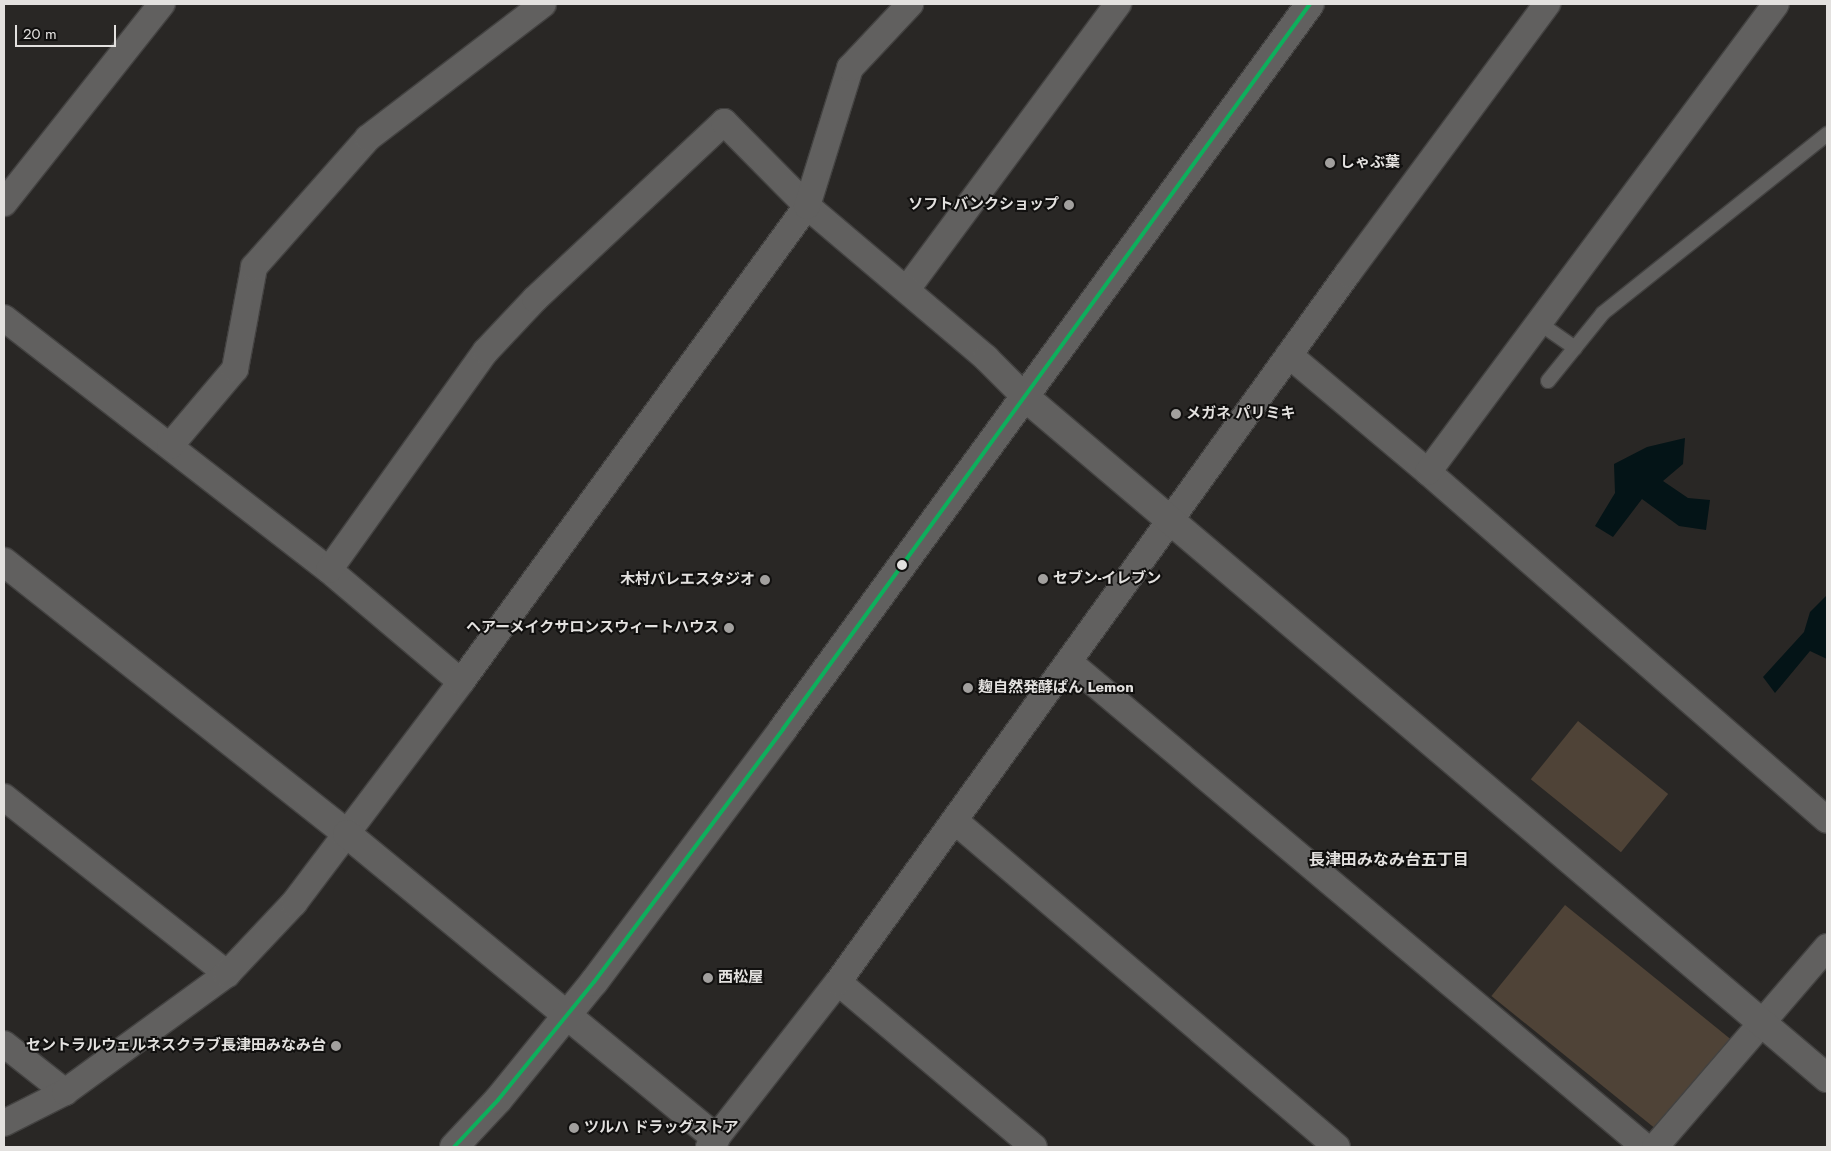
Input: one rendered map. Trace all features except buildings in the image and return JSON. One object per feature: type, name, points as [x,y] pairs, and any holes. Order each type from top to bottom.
[{"type":"street","points":[[4,203],[162,4]]},
{"type":"street","points":[[170,446],[235,370],[254,267],[368,138],[543,4]]},
{"type":"street","points":[[4,1123],[65,1092],[227,974],[294,903],[461,682],[807,206],[850,68],[910,4]]},
{"type":"street","points":[[907,289],[1118,4]]},
{"type":"street","points":[[454,1147],[568,1015],[783,729],[1310,4]]},
{"type":"street","points":[[4,562],[347,834],[568,1015],[717,1144],[838,982],[1171,522],[1289,355],[1547,4]]},
{"type":"street","points":[[1428,472],[1776,4]]},
{"type":"street","points":[[329,570],[486,351],[535,299],[724,122],[807,206],[907,289],[986,358],[1025,396],[1827,1078]]},
{"type":"street","points":[[4,318],[329,570],[461,682]]},
{"type":"street","points":[[1289,355],[1428,472],[1827,820]]},
{"type":"street","points":[[1069,662],[1645,1147]]},
{"type":"street","points":[[4,797],[227,974]]},
{"type":"street","points":[[955,821],[1337,1147]]},
{"type":"street","points":[[1655,1147],[1764,1025],[1827,947]]},
{"type":"street","points":[[838,982],[1034,1147]]},
{"type":"street","points":[[4,1044],[65,1092]]},
{"type":"lane","points":[[1548,381],[1603,313],[1827,134]]},
{"type":"lane","points":[[1539,323],[1575,348]]},
{"type":"shaded area","points":[[1685,438],[1683,464],[1663,481],[1688,498],[1710,500],[1706,530],[1679,526],[1642,499],[1613,537],[1595,526],[1615,493],[1614,464],[1647,447]]},
{"type":"shaded area","points":[[1827,595],[1827,659],[1810,651],[1775,693],[1763,677],[1804,632],[1810,612]]},
{"type":"shaded area","points":[[1578,721],[1668,794],[1621,852],[1531,779]]},
{"type":"shaded area","points":[[1565,905],[1733,1041],[1659,1132],[1491,996]]},
{"type":"transit line","points":[[454,1147],[498,1100],[594,982],[783,729],[1310,4]]},
{"type":"place","name":"しゃぶ葉","points":[[1330,163]]},
{"type":"place","name":"ソフトバンクショップ","points":[[1069,205]]},
{"type":"place","name":"メガネ パリミキ","points":[[1176,414]]},
{"type":"place","name":"セブン-イレブン","points":[[1043,579]]},
{"type":"place","name":"木村バレエスタジオ","points":[[765,580]]},
{"type":"place","name":"ヘアーメイクサロンスウィートハウス","points":[[729,628]]},
{"type":"place","name":"麹自然発酵ぱん Lemon","points":[[968,688]]},
{"type":"place","name":"西松屋","points":[[708,978]]},
{"type":"place","name":"セントラルウェルネスクラブ長津田みなみ台","points":[[336,1046]]},
{"type":"place","name":"ツルハ ドラッグストア","points":[[574,1128]]},
{"type":"district","name":"長津田みなみ台五丁目","points":[[1389,860]]}]
